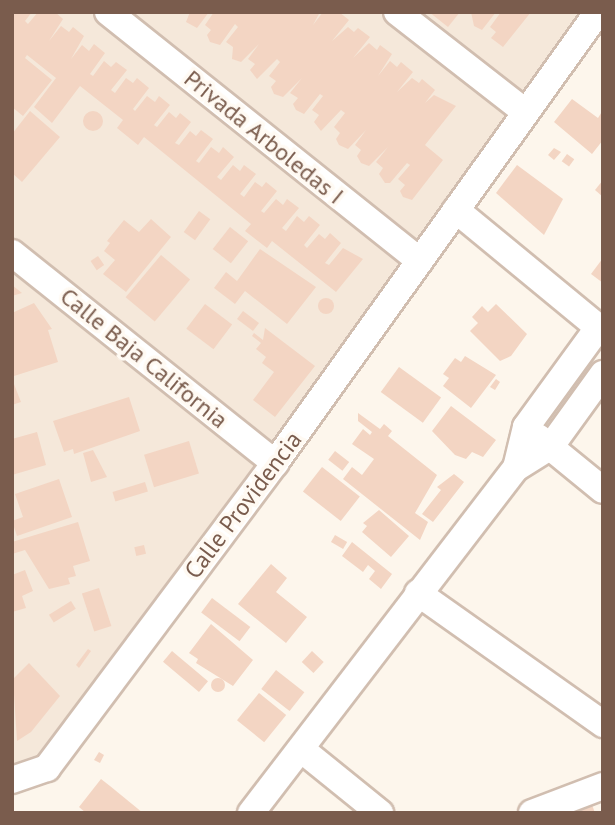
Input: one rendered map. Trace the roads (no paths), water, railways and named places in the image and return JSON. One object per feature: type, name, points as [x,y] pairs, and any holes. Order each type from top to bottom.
[{"type":"street","name":"Privada Arboledas I","points":[[108,12],[420,261]]},
{"type":"street","points":[[397,12],[524,111]]},
{"type":"street","name":"Calle Providencia","points":[[12,780],[47,768],[275,463],[524,111],[598,12]]},
{"type":"street","points":[[456,209],[601,330],[526,428],[516,468]]},
{"type":"street","name":"Calle Baja California","points":[[12,253],[275,463]]},
{"type":"street","points":[[251,813],[516,468],[551,446],[603,374]]},
{"type":"street","points":[[526,428],[603,490]]},
{"type":"street","points":[[418,593],[603,724]]},
{"type":"street","points":[[301,750],[380,813]]},
{"type":"street","points":[[532,813],[603,786]]}]
